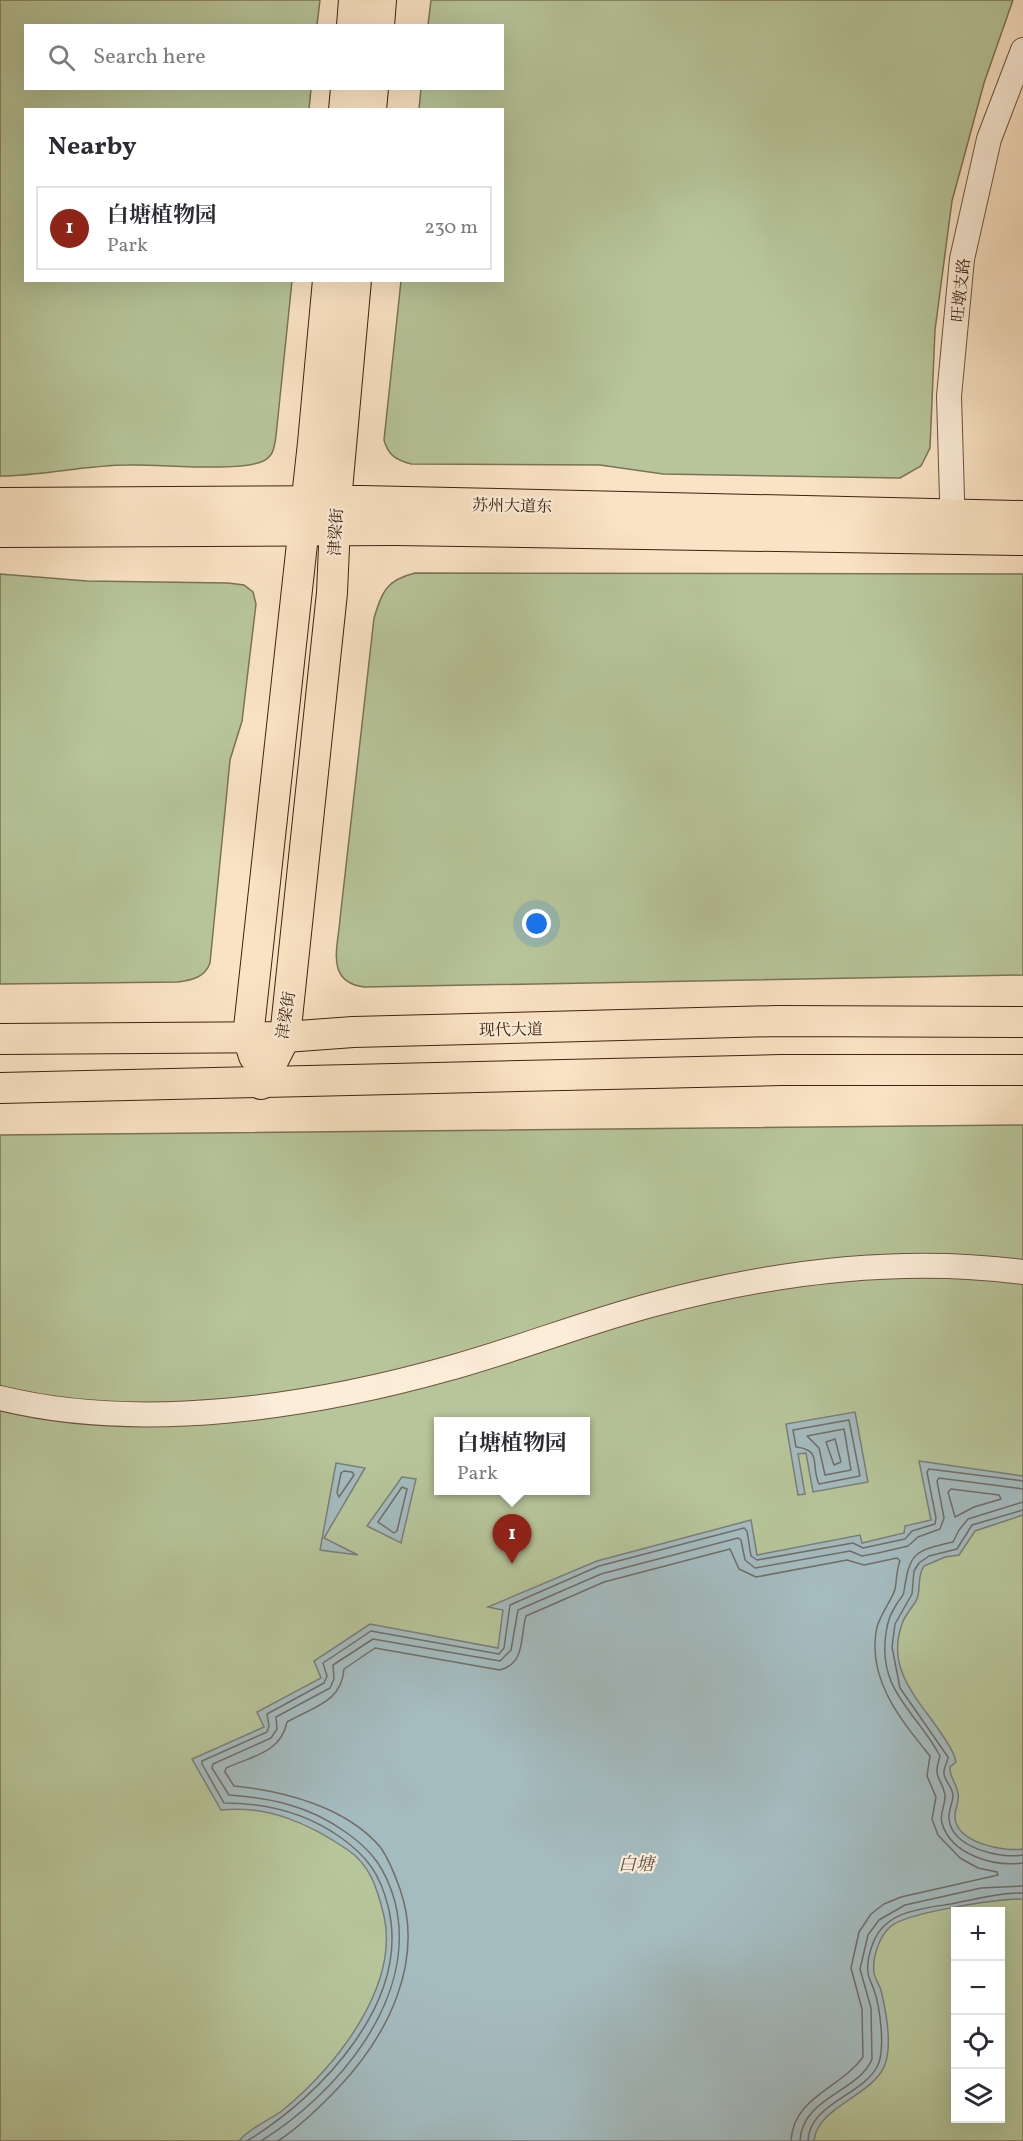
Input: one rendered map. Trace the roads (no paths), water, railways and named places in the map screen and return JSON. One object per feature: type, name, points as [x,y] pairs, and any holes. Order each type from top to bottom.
[{"type":"main road","points":[[352,24],[354,0]]},
{"type":"main road","points":[[379,24],[381,0]]},
{"type":"main road","points":[[344,108],[346,90]]},
{"type":"main road","points":[[371,108],[373,90]]},
{"type":"main road","name":"津梁街","points":[[261,1084],[248,1037],[305,515],[328,282]]},
{"type":"main road","name":"津梁街","points":[[261,1084],[285,1037],[332,593],[336,515],[356,282]]},
{"type":"main road","name":"苏州大道东","points":[[0,503],[305,515],[953,528],[1023,540]]},
{"type":"main road","name":"苏州大道东","points":[[0,532],[305,515]]},
{"type":"main road","name":"苏州大道东","points":[[953,528],[1023,516]]},
{"type":"main road","name":"现代大道","points":[[0,1039],[285,1037],[353,1032],[777,1021],[1023,1022]]},
{"type":"main road","points":[[0,1088],[261,1084],[781,1070],[1023,1070]]},
{"type":"street","name":"旺墩支路","points":[[953,528],[949,396],[962,259],[989,139],[1023,50]]},
{"type":"street","points":[[0,1398],[50,1407],[116,1412],[206,1411],[271,1405],[414,1378],[651,1305],[741,1284],[823,1272],[894,1266],[956,1266],[1023,1272]]},
{"type":"water","points":[[855,1412],[868,1482],[813,1492],[806,1453],[798,1454],[805,1494],[798,1495],[786,1424]]},
{"type":"water","name":"白塘","points":[[919,1461],[1023,1476],[1023,1515],[975,1531],[959,1555],[945,1557],[924,1566],[920,1575],[918,1597],[903,1621],[898,1644],[899,1661],[904,1678],[954,1755],[956,1762],[950,1767],[950,1771],[958,1797],[955,1814],[957,1826],[963,1833],[982,1844],[1005,1849],[1023,1849],[1023,1899],[951,1907],[899,1921],[886,1931],[877,1948],[874,1967],[888,2029],[887,2059],[877,2077],[868,2086],[824,2119],[817,2129],[814,2141],[239,2141],[254,2128],[283,2110],[303,2092],[324,2071],[360,2022],[374,1995],[383,1967],[386,1939],[383,1912],[372,1878],[356,1856],[319,1832],[288,1818],[255,1810],[221,1810],[192,1759],[264,1727],[257,1712],[321,1678],[314,1661],[370,1624],[498,1648],[503,1610],[488,1607],[597,1561],[751,1520],[757,1555],[860,1535],[862,1543],[904,1533],[905,1526],[931,1520]]},
{"type":"water","points":[[336,1463],[365,1468],[324,1538],[358,1555],[320,1550]]},
{"type":"water","points":[[402,1477],[416,1479],[401,1543],[367,1526]]},
{"type":"place","name":"白塘植物园","points":[[512,1564]]}]
